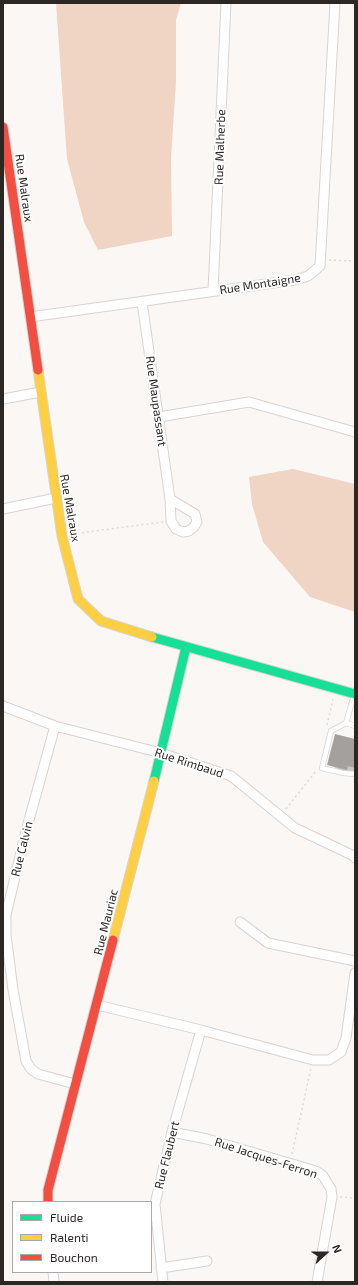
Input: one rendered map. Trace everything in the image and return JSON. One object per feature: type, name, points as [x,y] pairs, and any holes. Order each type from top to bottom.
[{"type":"street","name":"Rue Malherbe","points":[[214,291],[226,3]]},
{"type":"street","points":[[321,260],[335,3]]},
{"type":"street","name":"Rue Malraux","points":[[3,127],[62,536],[78,599],[101,622],[335,689],[355,693]]},
{"type":"street","name":"Rue Montaigne","points":[[30,317],[295,280],[308,276],[320,266],[321,260]]},
{"type":"street","name":"Rue Maupassant","points":[[142,302],[170,499],[171,521]]},
{"type":"street","points":[[3,398],[41,392]]},
{"type":"street","points":[[158,417],[249,402],[355,432]]},
{"type":"street","points":[[3,509],[56,498]]},
{"type":"street","points":[[170,499],[195,514],[197,522],[189,531],[183,532],[176,529],[171,521]]},
{"type":"street","name":"Rue Mauriac","points":[[48,1201],[48,1190],[161,753],[186,647]]},
{"type":"street","name":"Rue Rimbaud","points":[[3,706],[55,726],[161,753],[231,776],[281,815],[295,828],[354,856],[355,858]]},
{"type":"street","name":"Rue Calvin","points":[[55,726],[26,831],[6,915],[6,935],[13,990],[26,1061],[30,1069],[38,1074],[75,1084]]},
{"type":"street","points":[[240,922],[268,943],[355,961]]},
{"type":"street","points":[[97,1004],[313,1060],[328,1060],[341,1052],[346,1038],[355,972]]},
{"type":"street","name":"Rue Flaubert","points":[[163,1282],[155,1204],[172,1132],[201,1030]]},
{"type":"street","name":"Rue Jacques-Ferron","points":[[172,1132],[207,1139],[316,1171],[323,1176],[331,1189],[332,1197]]},
{"type":"street","points":[[318,1282],[332,1197]]},
{"type":"street","points":[[161,1268],[207,1261]]},
{"type":"lane","points":[[355,693],[346,723],[332,731],[322,768],[355,774]]},
{"type":"lane","points":[[346,723],[355,726]]},
{"type":"path","points":[[321,260],[355,262]]},
{"type":"path","points":[[62,536],[171,521]]},
{"type":"path","points":[[327,725],[335,689]]},
{"type":"path","points":[[281,815],[317,769]]},
{"type":"path","points":[[290,1164],[313,1060]]},
{"type":"path","points":[[332,1197],[355,1198]]},
{"type":"shaded area","points":[[56,3],[181,3],[176,20],[176,82],[171,158],[172,236],[98,250],[84,222],[67,159]]},
{"type":"shaded area","points":[[293,469],[355,484],[355,612],[310,597],[263,542],[252,504],[249,477]]},
{"type":"building","points":[[335,734],[355,739],[355,768],[348,766],[347,770],[327,765]]},
{"type":"traffic: fast","points":[[152,637],[355,694]]},
{"type":"traffic: fast","points":[[154,781],[186,647]]},
{"type":"traffic: slow","points":[[38,370],[62,536],[78,599],[101,621],[152,637]]},
{"type":"traffic: slow","points":[[113,940],[154,781]]},
{"type":"traffic: jam","points":[[3,127],[38,370]]},
{"type":"traffic: jam","points":[[48,1201],[48,1190],[113,940]]}]
